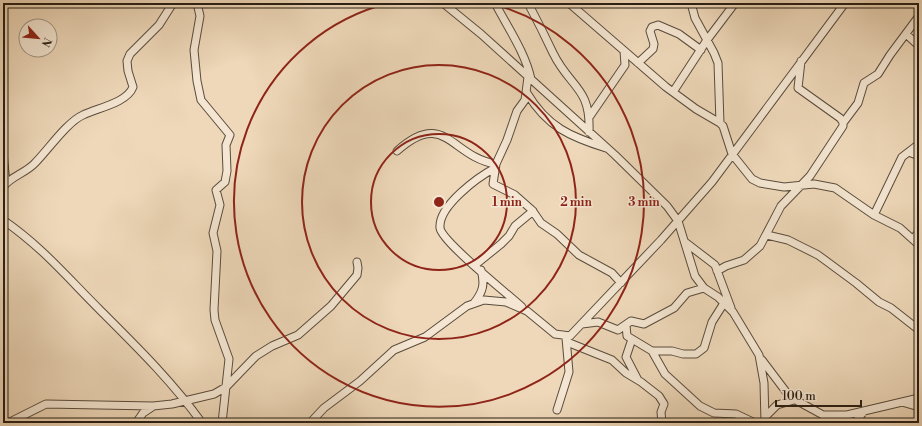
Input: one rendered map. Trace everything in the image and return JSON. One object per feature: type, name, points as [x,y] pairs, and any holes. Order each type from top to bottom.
[{"type":"street","points":[[5,185],[14,177],[35,164],[66,129],[81,115],[108,106],[130,93],[133,87],[128,71],[127,61],[130,54],[159,25],[173,3]]},
{"type":"street","points":[[197,3],[200,16],[194,50],[197,81],[201,100],[230,135],[226,145],[227,171],[225,182],[216,190],[220,206],[213,234],[217,251],[214,310],[221,338],[229,356],[222,423]]},
{"type":"street","points":[[495,3],[515,42],[526,59],[529,78],[527,93],[513,120],[507,140],[495,166],[493,184],[515,196],[533,212],[541,222],[557,234],[579,255],[612,273],[621,283]]},
{"type":"street","points":[[528,3],[553,53],[568,76],[583,93],[590,116],[589,132]]},
{"type":"street","points":[[569,3],[673,92],[720,123],[723,126],[732,154],[756,181],[784,187],[814,184],[835,188],[846,197],[900,228],[919,245]]},
{"type":"street","points":[[691,3],[695,18],[718,64],[720,123]]},
{"type":"street","points":[[673,92],[707,40],[735,3]]},
{"type":"street","points":[[566,339],[621,283],[712,182],[845,3]]},
{"type":"street","points":[[446,4],[650,188],[678,221],[688,256],[696,276],[704,288],[733,312]]},
{"type":"street","points":[[717,271],[726,266],[744,260],[760,246],[781,206],[810,176],[825,151],[841,130],[843,123],[858,103],[864,84],[878,74],[919,16]]},
{"type":"street","points":[[638,63],[652,50],[654,44],[650,32],[652,27],[658,25],[679,34],[701,50]]},
{"type":"street","points":[[906,34],[919,46]]},
{"type":"street","points":[[590,116],[625,65],[624,51]]},
{"type":"street","points":[[801,61],[798,88],[840,118],[843,123]]},
{"type":"street","points":[[527,93],[533,104],[560,130],[580,140],[608,149]]},
{"type":"street","points":[[397,151],[408,141],[420,134],[433,133],[485,163],[495,166]]},
{"type":"street","points":[[874,214],[900,160],[919,144]]},
{"type":"street","points":[[909,152],[919,156]]},
{"type":"street","points":[[3,153],[5,164],[5,185]]},
{"type":"street","points":[[5,164],[14,177]]},
{"type":"street","points":[[495,166],[463,190],[445,212],[440,228],[442,234],[550,331],[612,360],[626,373],[659,396],[663,401],[662,423]]},
{"type":"street","points":[[475,265],[501,244],[509,236],[515,226],[533,212]]},
{"type":"street","points":[[3,220],[36,245],[58,265],[134,344],[185,400],[202,423]]},
{"type":"street","points":[[913,239],[919,232]]},
{"type":"street","points":[[767,234],[788,240],[818,255],[879,302],[891,308],[919,330]]},
{"type":"street","points":[[685,242],[714,264],[733,312],[758,355],[787,394],[794,400],[823,415],[838,416],[919,398]]},
{"type":"street","points":[[3,419],[8,423],[46,404],[154,406],[172,404],[213,394],[226,386],[256,356],[272,346],[298,335],[331,306],[357,275],[357,262]]},
{"type":"street","points":[[474,304],[484,285],[481,270]]},
{"type":"street","points":[[581,324],[598,322],[617,330],[631,321],[643,324],[652,321],[660,314],[674,308],[687,293],[704,288]]},
{"type":"street","points":[[310,423],[324,408],[360,381],[394,350],[430,334],[462,310],[484,300],[499,300],[527,311]]},
{"type":"street","points":[[652,351],[672,350],[683,354],[698,353],[704,348],[712,322],[724,303]]},
{"type":"street","points":[[626,325],[627,336],[652,351],[665,374],[700,406],[714,413],[736,414],[755,423]]},
{"type":"street","points":[[557,410],[569,372],[566,339]]},
{"type":"street","points":[[632,339],[626,357],[638,380]]},
{"type":"street","points":[[758,355],[764,382],[765,420]]},
{"type":"street","points":[[765,420],[777,405],[794,400]]},
{"type":"street","points":[[900,402],[919,407],[919,413]]},
{"type":"street","points":[[136,423],[143,414],[154,406]]},
{"type":"street","points":[[855,423],[864,411]]}]
